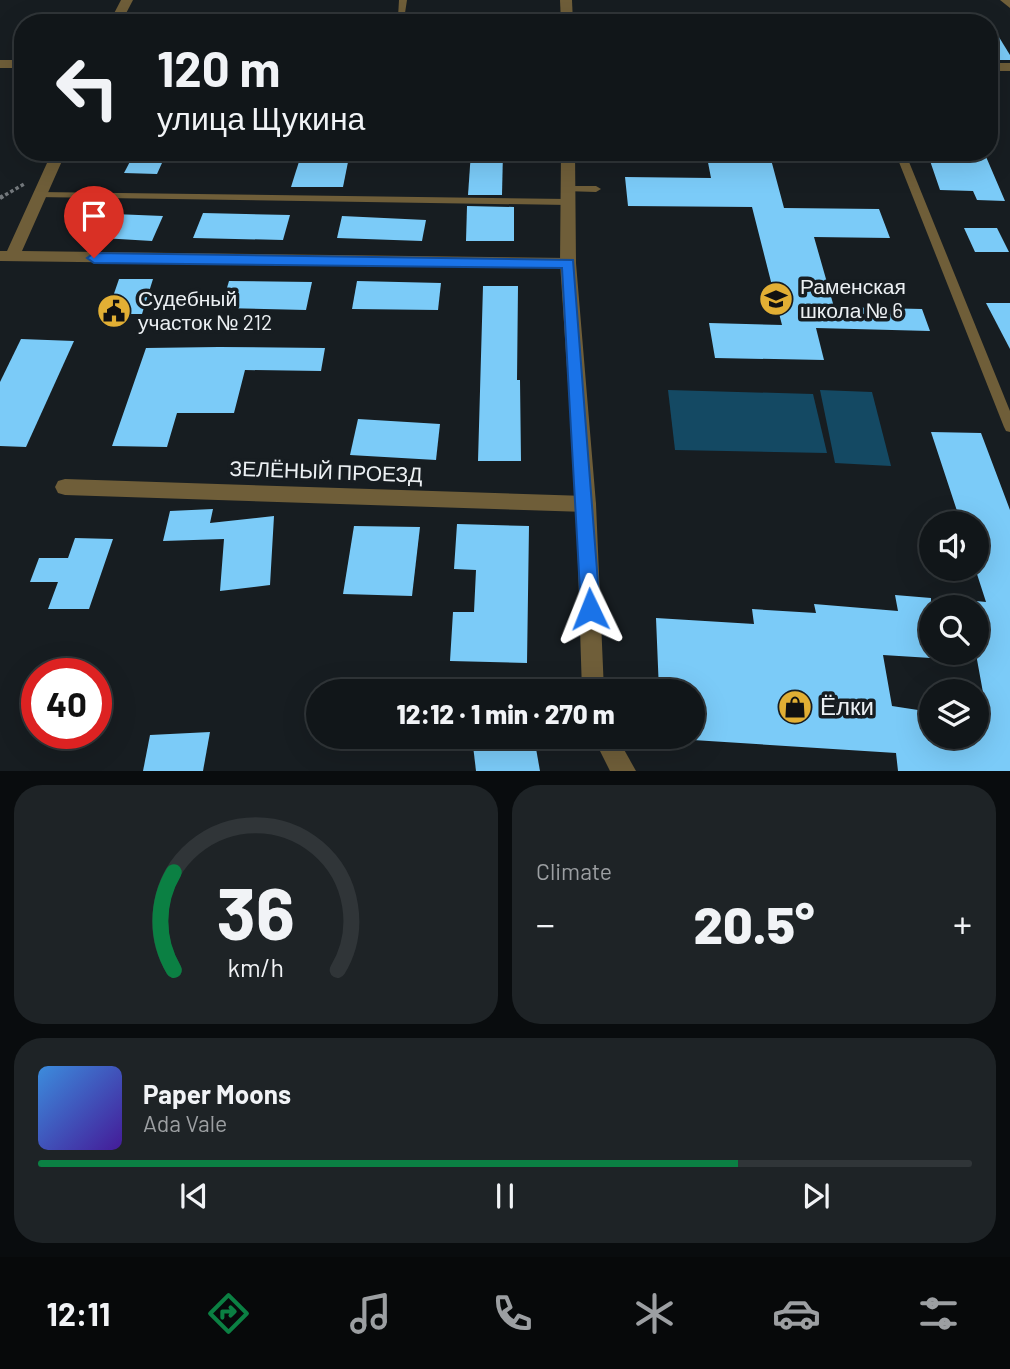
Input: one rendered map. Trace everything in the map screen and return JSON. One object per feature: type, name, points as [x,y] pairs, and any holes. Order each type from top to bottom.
[{"type":"street","points":[[1006,0],[1010,5]]},
{"type":"street","points":[[55,161],[6,257],[568,263]]},
{"type":"street","points":[[568,161],[568,263],[586,504],[593,679]]},
{"type":"street","name":"ЗЕЛЁНЫЙ ПРОЕЗД","points":[[65,487],[586,504]]},
{"type":"street","points":[[611,749],[624,771]]},
{"type":"lane","points":[[904,161],[1010,427]]},
{"type":"lane","points":[[40,195],[568,196],[596,190]]},
{"type":"path","points":[[0,198],[31,179]]},
{"type":"shaded area","points":[[668,390],[813,394],[827,453],[675,450]]},
{"type":"shaded area","points":[[820,390],[872,392],[891,466],[835,463]]},
{"type":"building","points":[[998,36],[1010,55],[1010,60],[998,60]]},
{"type":"building","points":[[130,161],[163,161],[157,174],[124,173]]},
{"type":"building","points":[[299,161],[348,161],[343,187],[291,187]]},
{"type":"building","points":[[470,161],[503,161],[502,195],[468,195]]},
{"type":"building","points":[[708,161],[771,161],[784,208],[879,209],[890,238],[814,237],[834,307],[922,309],[930,331],[816,328],[824,360],[715,358],[709,323],[782,325],[752,207],[628,206],[625,177],[711,178]]},
{"type":"building","points":[[930,161],[988,161],[1005,201],[977,200],[973,191],[940,190]]},
{"type":"building","points":[[467,206],[514,207],[514,241],[466,241]]},
{"type":"building","points":[[203,213],[290,215],[283,240],[193,238]]},
{"type":"building","points":[[114,214],[163,216],[152,241],[102,238]]},
{"type":"building","points":[[342,216],[426,220],[422,241],[337,238]]},
{"type":"building","points":[[964,228],[997,228],[1009,252],[975,252]]},
{"type":"building","points":[[119,279],[153,279],[142,314],[107,314]]},
{"type":"building","points":[[229,281],[312,282],[306,310],[221,308]]},
{"type":"building","points":[[357,281],[441,283],[438,310],[352,309]]},
{"type":"building","points":[[483,286],[518,286],[517,380],[520,380],[521,461],[478,461]]},
{"type":"building","points":[[986,303],[1010,303],[1010,349]]},
{"type":"building","points":[[21,339],[74,341],[26,447],[0,446],[0,382]]},
{"type":"building","points":[[146,348],[325,348],[321,371],[245,370],[234,413],[177,413],[167,447],[112,446]]},
{"type":"building","points":[[358,419],[440,424],[436,460],[350,455]]},
{"type":"building","points":[[931,432],[981,433],[1010,510],[1010,771],[898,771],[896,753],[705,741],[705,679],[659,679],[656,618],[754,624],[752,609],[816,613],[814,604],[898,611],[895,595],[919,597],[919,657],[883,655],[892,706],[919,710],[919,749],[989,749],[989,679],[981,679],[978,665],[989,665],[989,595],[984,595],[979,581],[989,581],[989,511],[957,511]]},
{"type":"building","points":[[213,509],[210,523],[274,516],[270,585],[220,591],[224,539],[163,541],[170,511]]},
{"type":"building","points":[[457,524],[529,526],[527,663],[450,661],[453,612],[474,612],[476,570],[454,569]]},
{"type":"building","points":[[354,526],[420,527],[412,596],[343,594]]},
{"type":"building","points":[[75,538],[113,539],[89,609],[48,609],[58,582],[30,582],[39,558],[68,558]]},
{"type":"building","points":[[210,732],[203,771],[143,771],[150,735]]},
{"type":"building","points":[[473,749],[536,749],[540,771],[476,771]]},
{"type":"place","name":"Раменская школа № 6","points":[[776,299]]},
{"type":"place","name":"Судебный участок № 212","points":[[114,311]]},
{"type":"place","name":"Ёлки","points":[[795,707]]},
{"type":"route","points":[[94,258],[568,263],[586,504],[590,609]]}]
